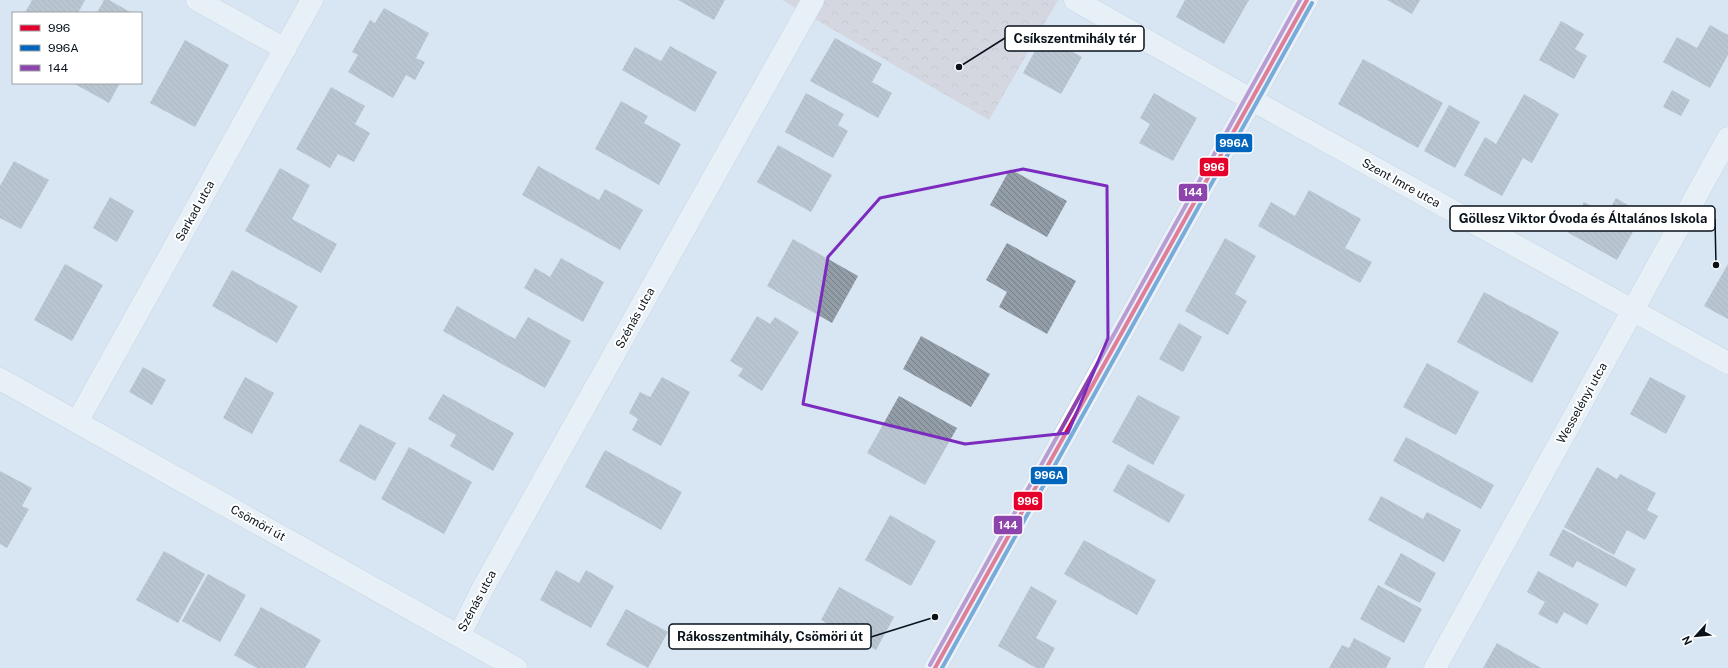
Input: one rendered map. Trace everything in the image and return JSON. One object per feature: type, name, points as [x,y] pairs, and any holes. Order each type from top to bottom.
[{"type":"street","points":[[197,0],[285,49]]},
{"type":"street","name":"Sarkad utca","points":[[77,422],[312,0]]},
{"type":"street","name":"Szénás utca","points":[[459,636],[484,586],[812,0]]},
{"type":"street","name":"Szent Imre utca","points":[[1075,0],[1252,100],[1728,363]]},
{"type":"street","points":[[935,668],[1307,0]]},
{"type":"street","name":"Wesselényi utca","points":[[1436,668],[1728,138]]},
{"type":"street","name":"Csömöri út","points":[[0,379],[516,668]]},
{"type":"highlighted area","points":[[1023,169],[1107,186],[1108,338],[1068,433],[965,444],[803,404],[828,257],[880,198]]},
{"type":"green space","points":[[782,0],[1058,0],[989,120]]},
{"type":"building","points":[[32,0],[85,0],[79,12],[26,12]]},
{"type":"building","points":[[104,0],[109,0],[130,12],[98,12]]},
{"type":"building","points":[[678,0],[725,0],[714,20]]},
{"type":"building","points":[[1185,0],[1249,0],[1224,44],[1176,17]]},
{"type":"building","points":[[1387,0],[1420,0],[1412,14]]},
{"type":"building","points":[[384,8],[429,33],[416,58],[425,62],[415,80],[406,75],[393,98],[348,72],[358,55],[352,52],[370,20],[375,23]]},
{"type":"building","points":[[1561,21],[1584,34],[1575,49],[1587,56],[1574,79],[1539,60]]},
{"type":"building","points":[[1710,25],[1728,35],[1728,55],[1710,88],[1663,62],[1677,37],[1697,48]]},
{"type":"building","points":[[1043,36],[1082,57],[1061,94],[1023,73]]},
{"type":"building","points":[[835,38],[882,64],[872,82],[892,93],[878,118],[810,81]]},
{"type":"building","points":[[185,40],[229,65],[195,127],[150,103]]},
{"type":"building","points":[[670,46],[717,72],[695,112],[622,70],[635,47],[661,61]]},
{"type":"building","points":[[1363,59],[1443,103],[1418,148],[1338,104]]},
{"type":"building","points":[[75,84],[119,84],[109,103]]},
{"type":"building","points":[[331,87],[365,106],[355,124],[370,133],[354,162],[338,154],[330,168],[296,149]]},
{"type":"building","points":[[1672,90],[1690,100],[1681,116],[1663,107]]},
{"type":"building","points":[[806,93],[844,114],[838,125],[848,131],[833,158],[785,132]]},
{"type":"building","points":[[1154,93],[1197,118],[1173,161],[1139,143],[1150,124],[1140,118]]},
{"type":"building","points":[[1524,94],[1559,114],[1532,163],[1523,158],[1502,196],[1464,175],[1485,137],[1496,144]]},
{"type":"building","points":[[621,101],[648,116],[644,123],[681,144],[659,185],[595,149]]},
{"type":"building","points":[[1449,105],[1480,122],[1455,168],[1424,151]]},
{"type":"building","points":[[778,145],[832,175],[811,212],[757,182]]},
{"type":"building","points":[[14,161],[49,180],[21,229],[0,218],[0,186]]},
{"type":"building","points":[[538,166],[599,200],[605,189],[643,210],[620,250],[522,195]]},
{"type":"building","points":[[280,168],[310,185],[292,219],[337,244],[321,273],[245,231]]},
{"type":"building","points":[[1010,169],[1067,201],[1047,237],[990,205]]},
{"type":"building","points":[[1309,190],[1361,219],[1345,248],[1372,262],[1360,283],[1258,226],[1271,202],[1295,216]]},
{"type":"building","points":[[110,197],[134,211],[117,242],[93,228]]},
{"type":"building","points":[[1616,198],[1643,214],[1617,260],[1567,232],[1584,202],[1607,214]]},
{"type":"building","points":[[1225,238],[1256,256],[1235,294],[1247,301],[1228,335],[1185,311]]},
{"type":"building","points":[[793,239],[858,276],[832,323],[767,286]]},
{"type":"building","points":[[1007,243],[1076,281],[1047,334],[999,307],[1007,292],[986,280]]},
{"type":"building","points":[[561,258],[604,282],[583,322],[524,288],[535,268],[550,277]]},
{"type":"building","points":[[65,264],[103,285],[72,341],[34,320]]},
{"type":"building","points":[[1728,264],[1728,319],[1704,306]]},
{"type":"building","points":[[232,270],[298,306],[277,343],[212,306]]},
{"type":"building","points":[[1484,292],[1559,332],[1532,383],[1457,342]]},
{"type":"building","points":[[457,306],[515,339],[528,317],[571,341],[545,388],[443,331]]},
{"type":"building","points":[[757,316],[770,324],[775,317],[799,332],[762,391],[738,376],[743,369],[730,361]]},
{"type":"building","points":[[1179,323],[1202,337],[1183,372],[1159,359]]},
{"type":"building","points":[[921,336],[990,374],[971,407],[903,369]]},
{"type":"building","points":[[1427,363],[1479,392],[1456,435],[1403,407]]},
{"type":"building","points":[[143,367],[166,380],[152,405],[129,392]]},
{"type":"building","points":[[245,377],[274,393],[252,434],[223,418]]},
{"type":"building","points":[[662,377],[690,392],[661,446],[632,430],[638,419],[629,413],[640,392],[650,397]]},
{"type":"building","points":[[1650,377],[1686,396],[1666,434],[1630,414]]},
{"type":"building","points":[[443,394],[514,433],[493,471],[450,446],[456,435],[428,419]]},
{"type":"building","points":[[1138,395],[1180,417],[1153,465],[1112,442]]},
{"type":"building","points":[[899,396],[957,428],[925,485],[867,453]]},
{"type":"building","points":[[360,424],[396,443],[375,481],[339,461]]},
{"type":"building","points":[[1406,437],[1494,485],[1481,509],[1393,461]]},
{"type":"building","points":[[409,447],[472,482],[444,534],[381,499]]},
{"type":"building","points":[[605,450],[682,492],[661,530],[585,487]]},
{"type":"building","points":[[1128,464],[1185,495],[1169,523],[1113,491]]},
{"type":"building","points":[[1597,467],[1617,479],[1620,474],[1656,493],[1647,510],[1658,516],[1645,540],[1627,530],[1614,555],[1564,527]]},
{"type":"building","points":[[0,471],[32,488],[22,506],[29,509],[7,548],[0,544]]},
{"type":"building","points":[[1381,496],[1423,519],[1427,512],[1461,530],[1444,562],[1368,520]]},
{"type":"building","points":[[890,515],[936,541],[911,586],[865,560]]},
{"type":"building","points":[[1563,529],[1636,569],[1626,587],[1577,561],[1573,568],[1549,555]]},
{"type":"building","points":[[1084,540],[1156,580],[1137,615],[1064,574]]},
{"type":"building","points":[[164,551],[205,574],[178,623],[136,600]]},
{"type":"building","points":[[1401,553],[1436,573],[1420,603],[1384,584]]},
{"type":"building","points":[[556,570],[579,583],[586,570],[614,586],[591,628],[540,600]]},
{"type":"building","points":[[1538,571],[1599,604],[1587,625],[1564,612],[1557,624],[1538,614],[1545,602],[1527,592]]},
{"type":"building","points":[[208,574],[246,595],[220,642],[182,621]]},
{"type":"building","points":[[1378,585],[1422,609],[1404,643],[1360,619]]},
{"type":"building","points":[[1031,586],[1057,601],[1036,638],[1055,648],[1044,668],[1036,668],[998,646]]},
{"type":"building","points":[[839,587],[894,617],[876,650],[821,620]]},
{"type":"building","points":[[261,607],[321,640],[305,668],[257,668],[234,655]]},
{"type":"building","points":[[626,609],[668,632],[648,668],[606,645]]},
{"type":"building","points":[[1354,638],[1391,658],[1386,668],[1329,668],[1342,645],[1349,648]]},
{"type":"building","points":[[1497,643],[1541,668],[1483,668]]},
{"type":"transit line","name":"144","points":[[930,665],[1300,0]]},
{"type":"transit line","name":"996","points":[[935,668],[1307,0]]},
{"type":"transit line","name":"996A","points":[[942,668],[1312,3]]},
{"type":"place","name":"Csíkszentmihály tér","points":[[959,67]]},
{"type":"place","name":"Göllesz Viktor Óvoda és Általános Iskola","points":[[1716,265]]},
{"type":"place","name":"Rákosszentmihály, Csömöri út","points":[[935,617]]}]
